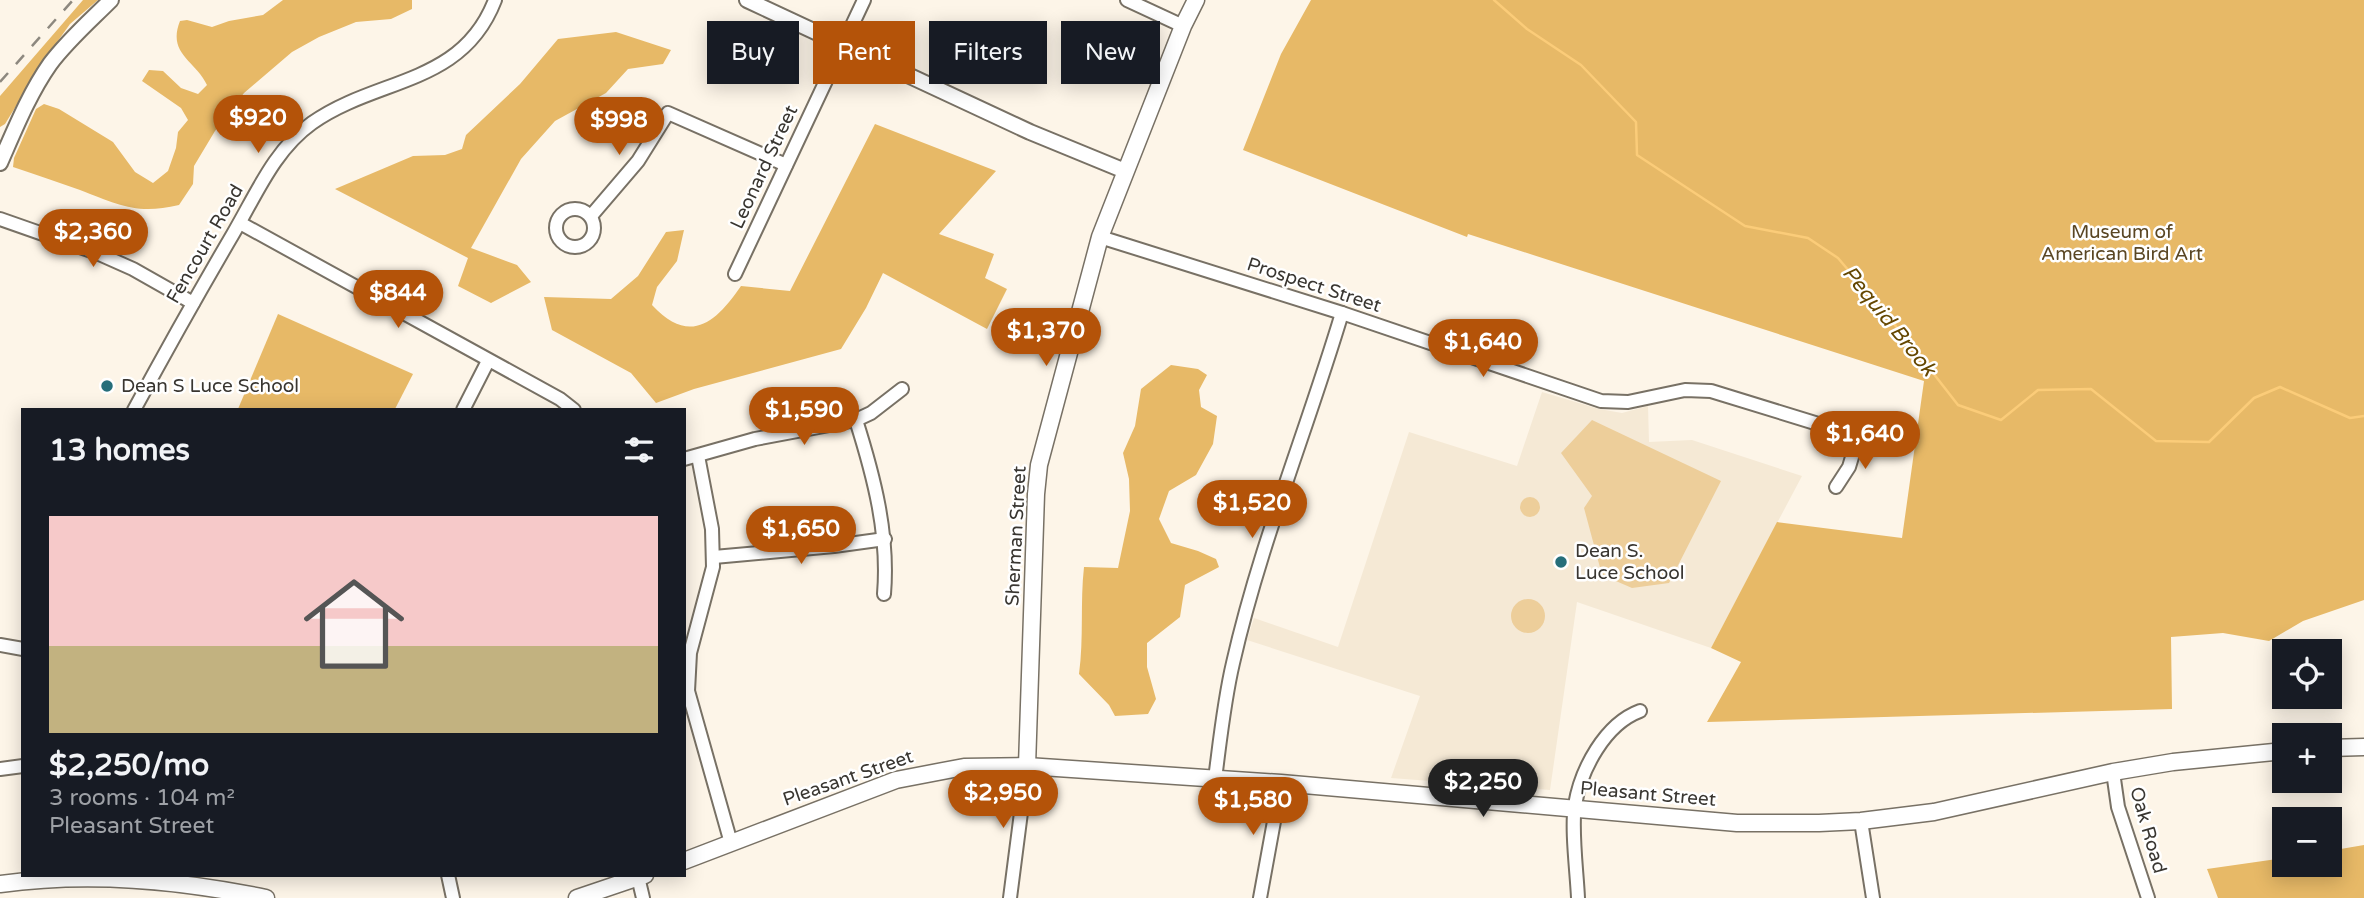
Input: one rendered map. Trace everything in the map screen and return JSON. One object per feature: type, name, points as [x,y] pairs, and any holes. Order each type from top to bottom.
[{"type":"main road","name":"Sherman Street","points":[[1027,766],[1039,464],[1100,237],[1182,26],[1196,0]]},
{"type":"main road","points":[[2342,748],[2364,747]]},
{"type":"main road","name":"Pleasant Street","points":[[686,860],[896,780],[964,767],[1027,766],[1281,783],[1738,823],[1819,823],[1861,821],[1944,810],[2113,772],[2173,762],[2272,752]]},
{"type":"main road","points":[[0,884],[29,878],[74,877],[164,881],[266,898]]},
{"type":"main road","points":[[577,898],[608,881],[634,877]]},
{"type":"street","points":[[0,163],[27,103],[50,65],[111,0]]},
{"type":"street","name":"Fencourt Road","points":[[135,408],[275,159],[311,123],[336,109],[430,70],[461,51],[477,36],[495,0]]},
{"type":"street","points":[[747,0],[813,32]]},
{"type":"street","name":"Leonard Street","points":[[854,21],[864,0]]},
{"type":"street","points":[[1127,0],[1182,26]]},
{"type":"street","points":[[915,79],[1030,132],[1125,171]]},
{"type":"street","name":"Leonard Street","points":[[735,274],[824,84]]},
{"type":"street","points":[[591,216],[638,161],[668,113],[786,165]]},
{"type":"street","points":[[0,219],[97,253],[133,269],[193,303]]},
{"type":"street","points":[[240,223],[560,399],[571,408]]},
{"type":"street","name":"Prospect Street","points":[[1100,237],[1342,313],[1601,401],[1628,402],[1685,390],[1711,391],[1880,443]]},
{"type":"street","points":[[1215,779],[1230,678],[1243,626],[1287,479],[1342,313]]},
{"type":"street","points":[[464,408],[488,361]]},
{"type":"street","points":[[731,843],[688,691],[690,653],[714,557],[712,529],[691,457],[755,439],[856,419],[871,413],[902,389]]},
{"type":"street","points":[[856,419],[868,458],[885,539],[884,594]]},
{"type":"street","points":[[1836,487],[1849,467],[1858,437]]},
{"type":"street","points":[[714,557],[834,547],[885,539]]},
{"type":"street","points":[[0,645],[21,649]]},
{"type":"street","points":[[1578,898],[1574,808],[1586,770],[1611,729],[1627,715],[1640,710]]},
{"type":"street","points":[[0,769],[21,766]]},
{"type":"street","points":[[1010,898],[1027,766]]},
{"type":"street","name":"Oak Road","points":[[2113,772],[2118,807],[2148,898]]},
{"type":"street","points":[[1260,898],[1281,783]]},
{"type":"street","points":[[1861,821],[1873,898]]},
{"type":"street","points":[[448,877],[453,898]]},
{"type":"street","points":[[641,877],[643,898]]},
{"type":"shaded area","name":"Dean S. Luce School","points":[[1542,392],[1622,413],[1648,406],[1649,442],[1692,440],[1802,476],[1711,648],[1577,602],[1550,790],[1391,778],[1420,696],[1247,640],[1254,618],[1338,647],[1409,432],[1517,466]]},
{"type":"shaded area","points":[[1592,420],[1721,481],[1669,583],[1632,588],[1602,575],[1584,508],[1592,496],[1561,453]]},
{"type":"shaded area","points":[[1526,497],[1534,497],[1540,507],[1534,517],[1526,517],[1520,511],[1520,503]]},
{"type":"shaded area","points":[[1528,599],[1540,604],[1545,616],[1540,628],[1528,633],[1516,628],[1511,616],[1516,604]]},
{"type":"green space","points":[[83,0],[98,0],[70,24],[5,124],[0,127],[0,96]]},
{"type":"green space","points":[[283,0],[412,0],[412,9],[391,19],[356,22],[319,37],[292,52],[244,93],[215,131],[194,166],[193,184],[179,205],[151,209],[128,207],[13,167],[14,158],[36,109],[44,104],[59,109],[113,142],[135,172],[153,183],[168,171],[178,132],[188,120],[181,108],[142,81],[149,70],[163,71],[181,88],[198,94],[207,85],[180,49],[177,32],[180,21],[187,20],[212,27],[263,15]]},
{"type":"green space","name":"Museum of American Bird Art","points":[[1311,0],[2364,0],[2364,600],[2303,621],[2269,641],[2223,633],[2171,637],[2172,709],[1707,722],[1741,662],[1711,648],[1777,522],[1902,538],[1924,381],[1468,234],[1467,237],[1243,150],[1281,54]]},
{"type":"green space","points":[[616,32],[671,50],[663,64],[628,69],[606,93],[555,121],[521,159],[471,248],[517,265],[531,282],[491,303],[458,286],[468,258],[335,189],[413,156],[445,155],[462,149],[466,135],[520,84],[558,39]]},
{"type":"green space","points":[[875,124],[996,171],[939,234],[994,254],[985,278],[1007,289],[987,329],[883,273],[841,349],[694,389],[656,403],[631,373],[552,330],[544,297],[611,299],[638,276],[666,232],[684,230],[677,261],[657,287],[652,305],[678,324],[690,327],[711,319],[741,286],[790,291]]},
{"type":"green space","points":[[278,314],[413,374],[396,408],[238,408]]},
{"type":"green space","points":[[1171,365],[1198,369],[1207,375],[1199,390],[1201,407],[1217,416],[1213,444],[1196,475],[1169,491],[1159,519],[1171,543],[1216,559],[1219,567],[1185,585],[1180,617],[1147,643],[1147,667],[1156,699],[1148,714],[1115,716],[1109,705],[1079,674],[1084,567],[1118,568],[1130,511],[1129,479],[1123,453],[1135,426],[1141,389]]},
{"type":"green space","points":[[2364,845],[2364,898],[2218,898],[2207,869],[2272,860],[2272,877],[2342,877],[2342,849]]},
{"type":"waterway","name":"Pequid Brook","points":[[1494,0],[1527,29],[1581,65],[1636,122],[1637,155],[1745,226],[1808,238],[1838,258],[1958,405],[2001,420],[2038,390],[2091,389],[2156,441],[2209,442],[2254,398],[2280,387],[2350,418],[2364,416]]},
{"type":"railway","points":[[0,82],[73,0]]},
{"type":"place","name":"Dean S Luce School","points":[[107,386]]},
{"type":"place","name":"Dean S. Luce School","points":[[1561,562]]}]
